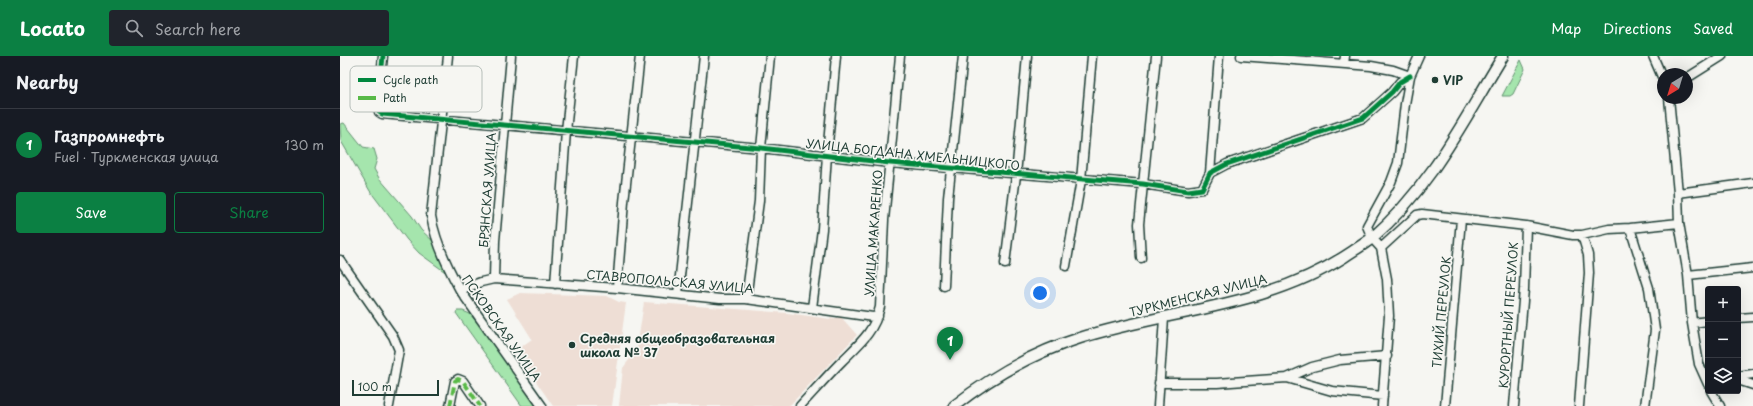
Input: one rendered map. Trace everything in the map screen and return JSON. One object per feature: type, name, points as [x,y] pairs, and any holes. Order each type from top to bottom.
[{"type":"main road","name":"ТУРКМЕНСКАЯ УЛИЦА","points":[[954,406],[991,380],[1020,364],[1062,345],[1116,328],[1251,298],[1289,285],[1326,268],[1372,238],[1417,192],[1439,163],[1503,56]]},
{"type":"street","name":"УЛИЦА БОГДАНА ХМЕЛЬНИЦКОГО","points":[[382,66],[383,56]]},
{"type":"street","name":"ПСКОВСКАЯ УЛИЦА","points":[[447,66],[448,56]]},
{"type":"street","name":"БРЯНСКАЯ УЛИЦА","points":[[494,279],[495,241],[511,56]]},
{"type":"street","points":[[555,284],[566,131],[574,56]]},
{"type":"street","points":[[617,288],[640,56]]},
{"type":"street","points":[[678,294],[704,56]]},
{"type":"street","points":[[746,299],[758,201],[761,148],[770,56]]},
{"type":"street","points":[[812,308],[822,229],[836,56]]},
{"type":"street","name":"УЛИЦА МАКАРЕНКО","points":[[800,406],[842,361],[859,346],[872,330],[878,316],[880,307],[884,220],[900,56]]},
{"type":"street","points":[[944,286],[948,198],[963,56]]},
{"type":"street","points":[[1005,264],[1016,175],[1027,56]]},
{"type":"street","points":[[1066,266],[1081,180],[1092,56]]},
{"type":"street","points":[[1141,258],[1139,224],[1156,56]]},
{"type":"street","points":[[1210,173],[1219,56]]},
{"type":"street","points":[[1240,56],[1344,60],[1393,70],[1410,76]]},
{"type":"street","points":[[1382,406],[1389,316],[1387,279],[1381,248],[1372,238],[1367,226],[1391,182],[1398,163],[1410,76],[1419,56]]},
{"type":"street","points":[[1653,56],[1658,68]]},
{"type":"street","points":[[1693,74],[1722,56]]},
{"type":"street","points":[[1210,173],[1227,164],[1363,118],[1392,92],[1400,82],[1410,76]]},
{"type":"street","points":[[1670,104],[1678,193],[1679,223],[1688,275],[1692,323],[1699,364],[1705,378]]},
{"type":"street","name":"УЛИЦА БОГДАНА ХМЕЛЬНИЦКОГО","points":[[379,112],[382,114],[442,120],[761,148],[890,163],[1016,175],[1143,184],[1178,190],[1196,191],[1202,189],[1210,173]]},
{"type":"street","name":"ПСКОВСКАЯ УЛИЦА","points":[[443,112],[431,216],[437,239],[453,278],[460,290],[542,406]]},
{"type":"street","points":[[1678,193],[1753,183]]},
{"type":"street","points":[[1381,248],[1417,215],[1526,226],[1573,235],[1582,235],[1609,229],[1679,223]]},
{"type":"street","name":"ТИХИЙ ПЕРЕУЛОК","points":[[1445,406],[1461,219]]},
{"type":"street","name":"КУРОРТНЫЙ ПЕРЕУЛОК","points":[[1514,406],[1524,289],[1526,226]]},
{"type":"street","points":[[1630,228],[1650,288],[1655,330],[1645,406]]},
{"type":"street","points":[[1579,406],[1589,273],[1588,255],[1582,235]]},
{"type":"street","points":[[340,260],[393,336],[399,350],[389,406]]},
{"type":"street","points":[[1688,275],[1753,268]]},
{"type":"street","name":"СТАВРОПОЛЬСКАЯ УЛИЦА","points":[[460,290],[494,279],[617,288],[720,299],[746,299],[873,317],[878,316]]},
{"type":"street","points":[[1741,318],[1753,317]]},
{"type":"street","points":[[1158,406],[1164,318]]},
{"type":"street","points":[[1692,323],[1705,321]]},
{"type":"street","points":[[1159,383],[1217,383],[1287,378],[1312,367],[1340,360],[1387,356]]},
{"type":"street","points":[[1741,376],[1753,374]]},
{"type":"street","points":[[1287,378],[1332,391],[1383,396]]},
{"type":"street","points":[[450,406],[455,381],[458,379],[463,381],[480,406]]},
{"type":"street","points":[[1741,381],[1753,385]]},
{"type":"street","points":[[1713,394],[1720,406]]},
{"type":"shaded area","name":"Средняя общеобразовательная школа № 37","points":[[520,293],[607,296],[619,302],[626,303],[612,406],[553,406],[515,351],[532,339],[507,299]]},
{"type":"shaded area","points":[[644,302],[787,313],[830,319],[841,317],[857,335],[789,406],[619,406],[623,368],[637,349]]},
{"type":"green space","points":[[1521,60],[1525,69],[1513,94],[1510,96],[1502,96]]},
{"type":"green space","points":[[344,123],[363,147],[374,149],[377,159],[374,169],[379,178],[412,216],[421,230],[434,242],[448,274],[419,253],[407,240],[370,191],[341,141],[340,124]]},
{"type":"green space","points":[[457,311],[463,311],[470,314],[490,338],[538,406],[522,406],[456,313]]},
{"type":"marked path","points":[[450,406],[455,381],[458,379],[463,381],[480,406]]},
{"type":"cycle path","points":[[382,66],[383,56]]},
{"type":"cycle path","points":[[379,112],[382,114],[761,148],[890,163],[1143,184],[1188,191],[1202,189],[1210,173],[1227,164],[1363,118],[1392,92],[1400,82],[1410,76]]},
{"type":"place","name":"VIP","points":[[1435,80]]},
{"type":"place","name":"Средняя общеобразовательная школа № 37","points":[[572,345]]},
{"type":"place","name":"Газпромнефть","points":[[950,360]]}]
